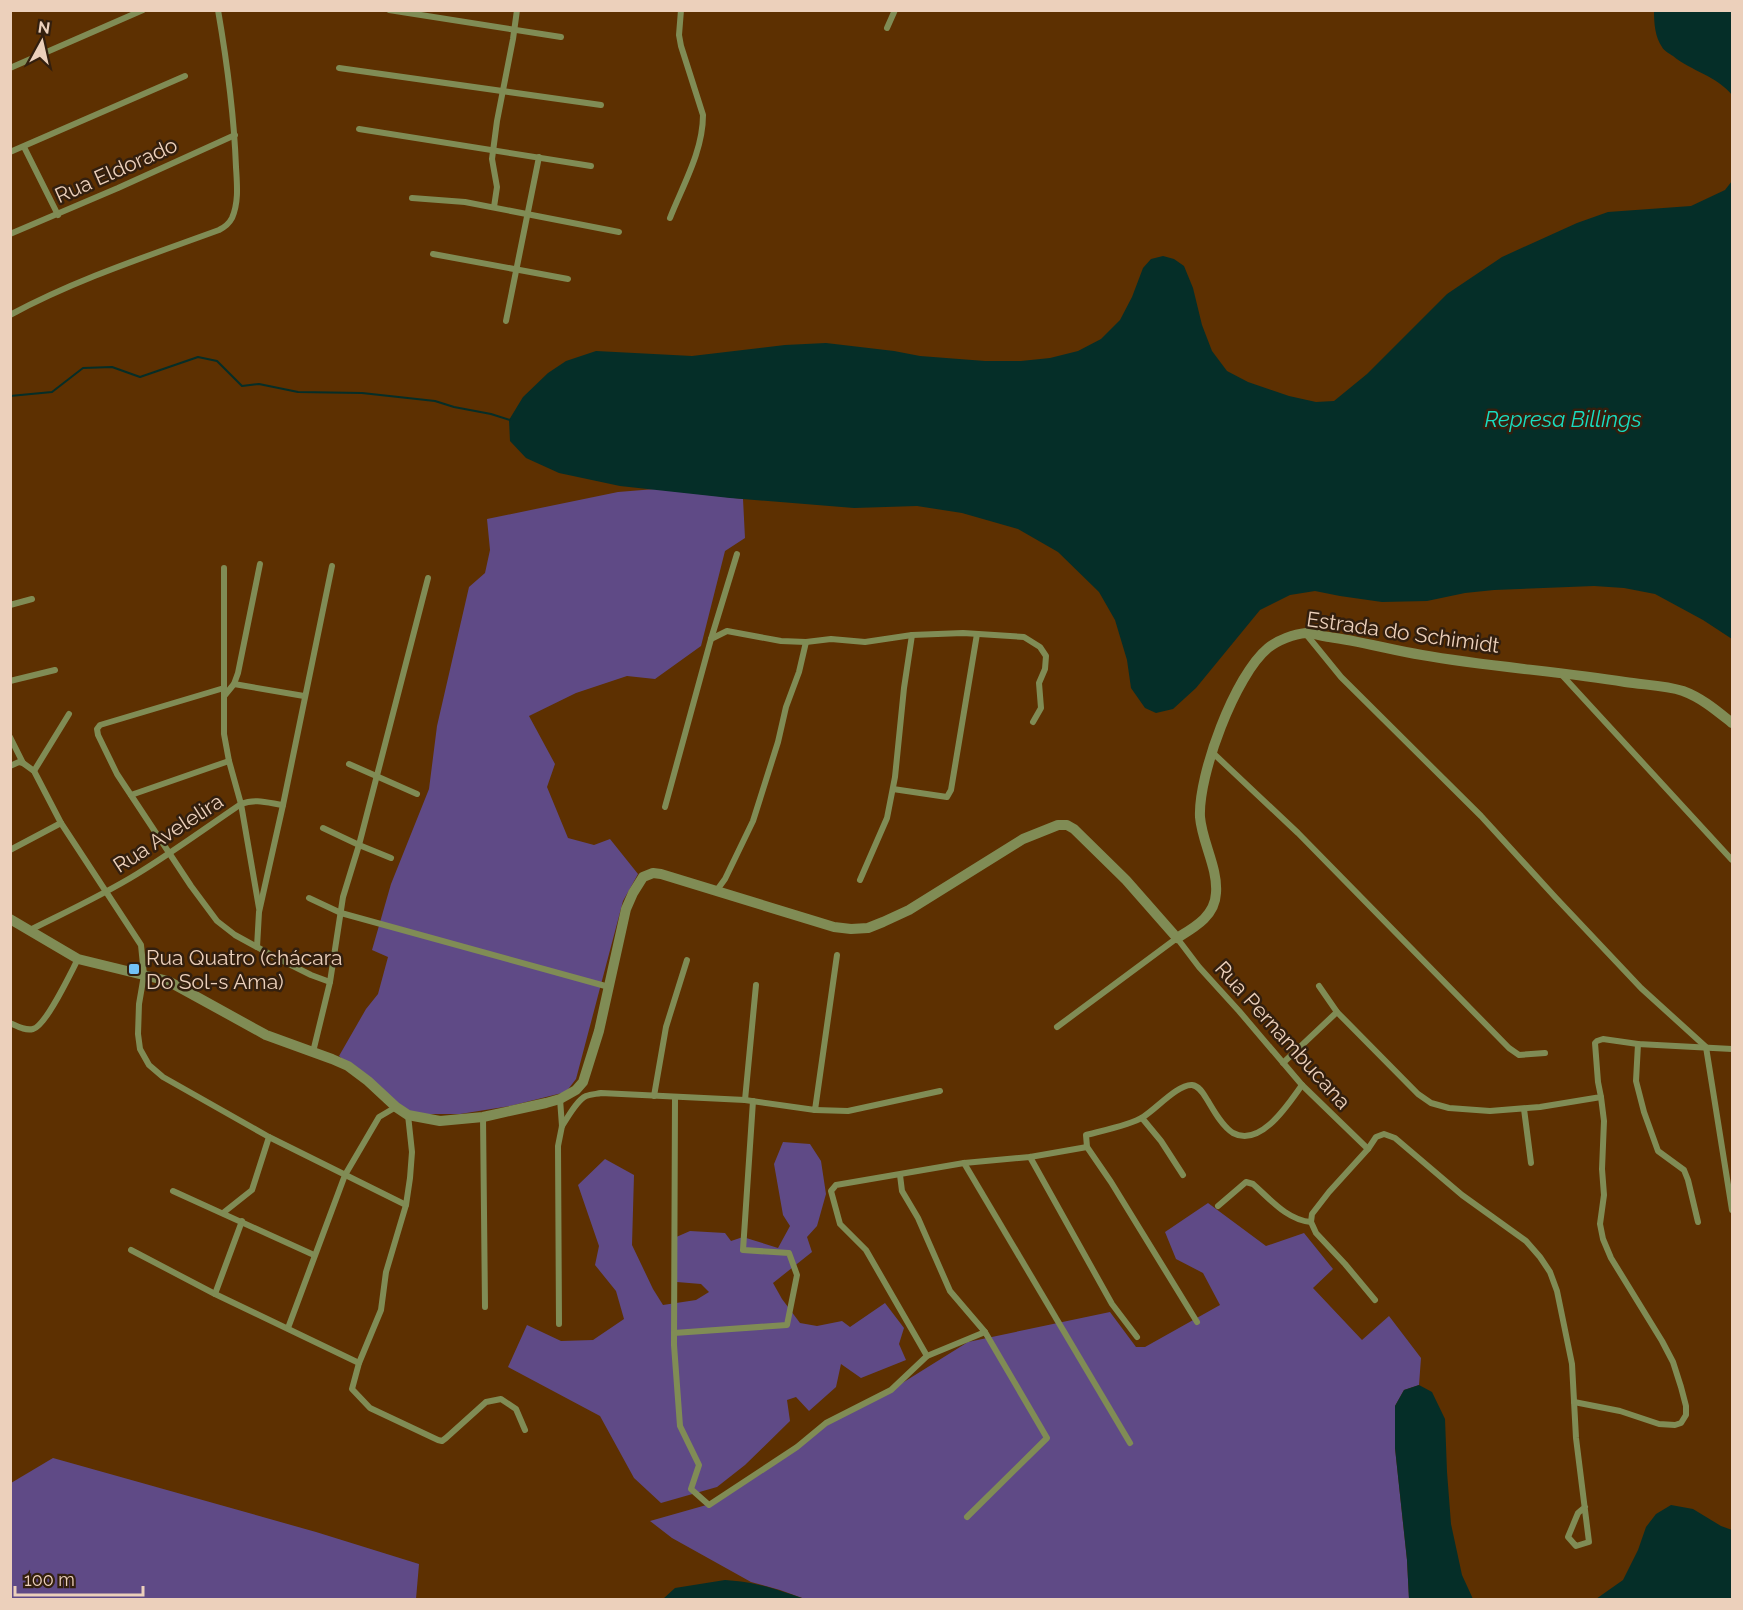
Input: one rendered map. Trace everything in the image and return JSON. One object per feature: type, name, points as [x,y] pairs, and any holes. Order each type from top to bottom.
[{"type":"street","points":[[10,68],[143,10]]},
{"type":"street","points":[[10,315],[90,278],[219,230],[227,226],[232,219],[237,193],[235,135],[218,10]]},
{"type":"street","points":[[389,10],[561,37]]},
{"type":"street","points":[[494,207],[497,187],[492,159],[493,150],[517,10]]},
{"type":"street","points":[[670,218],[699,146],[703,126],[703,115],[681,46],[679,35],[681,10]]},
{"type":"street","points":[[887,28],[896,10]]},
{"type":"street","points":[[339,68],[601,105]]},
{"type":"street","points":[[10,152],[185,76]]},
{"type":"street","points":[[359,129],[591,166]]},
{"type":"street","name":"Rua Eldorado","points":[[10,234],[58,215],[235,135]]},
{"type":"street","points":[[24,147],[58,215]]},
{"type":"street","points":[[506,321],[539,157]]},
{"type":"street","points":[[412,198],[465,202],[619,232]]},
{"type":"street","points":[[433,254],[568,279]]},
{"type":"street","points":[[665,807],[737,554]]},
{"type":"street","points":[[225,695],[234,684],[238,673],[260,564]]},
{"type":"street","points":[[257,946],[259,912],[332,566]]},
{"type":"street","points":[[224,568],[224,734],[241,804],[259,912]]},
{"type":"street","points":[[313,1052],[330,982],[343,897],[359,845],[428,578]]},
{"type":"street","points":[[10,605],[32,599]]},
{"type":"street","points":[[711,639],[727,631],[781,641],[806,642],[831,639],[865,642],[912,635],[977,634],[1024,638],[1040,647],[1046,656],[1039,683],[1041,708],[1033,722]]},
{"type":"street","points":[[1306,633],[1341,677],[1481,816],[1641,988],[1706,1047],[1732,1210]]},
{"type":"street","name":"Estrada do Schimidt","points":[[1177,939],[1205,920],[1212,908],[1216,893],[1216,880],[1200,817],[1203,787],[1226,711],[1256,661],[1269,648],[1290,637],[1306,633],[1423,655],[1681,691],[1696,697],[1732,723]]},
{"type":"street","points":[[893,789],[947,797],[951,790],[977,634]]},
{"type":"street","points":[[860,880],[887,818],[896,777],[904,688],[912,635]]},
{"type":"street","points":[[717,890],[725,879],[753,821],[778,742],[786,707],[799,672],[806,642]]},
{"type":"street","points":[[10,681],[55,670]]},
{"type":"street","points":[[1560,673],[1732,860]]},
{"type":"street","points":[[234,684],[304,696]]},
{"type":"street","points":[[224,687],[104,724],[98,727],[98,735],[107,756],[191,886],[217,921],[235,935],[291,966],[330,982]]},
{"type":"street","points":[[34,771],[69,714]]},
{"type":"street","points":[[10,737],[21,762],[34,771],[61,823],[141,945],[144,975],[139,1004],[138,1034],[140,1049],[149,1065],[163,1077],[269,1137],[406,1205]]},
{"type":"street","points":[[1213,753],[1298,833],[1509,1048],[1519,1055],[1545,1053]]},
{"type":"street","points":[[132,795],[229,761]]},
{"type":"street","points":[[10,766],[21,762]]},
{"type":"street","points":[[349,764],[417,794]]},
{"type":"street","name":"Rua Avelelira","points":[[30,930],[107,892],[170,853],[241,804],[256,801],[283,806]]},
{"type":"street","points":[[10,850],[61,823]]},
{"type":"street","points":[[10,920],[78,959],[168,981],[266,1035],[348,1066],[408,1115],[440,1121],[483,1117],[561,1099],[576,1090],[583,1082],[599,1030],[626,909],[643,877],[653,873],[661,874],[834,927],[868,928],[909,910],[1023,839],[1063,824],[1074,829],[1126,880],[1177,939],[1057,1027]]},
{"type":"street","points":[[322,828],[391,858]]},
{"type":"street","points":[[309,898],[341,913],[609,987]]},
{"type":"street","name":"Rua Pernambucana","points":[[1177,939],[1302,1085],[1368,1149]]},
{"type":"street","points":[[815,1110],[837,955]]},
{"type":"street","points":[[10,1023],[31,1029],[39,1025],[48,1014],[78,959]]},
{"type":"street","points":[[654,1096],[666,1028],[687,960]]},
{"type":"street","points":[[674,1333],[787,1325],[797,1275],[789,1253],[744,1250],[756,985]]},
{"type":"street","points":[[1319,986],[1337,1012],[1409,1085],[1431,1103],[1449,1108],[1490,1111],[1524,1109],[1601,1097]]},
{"type":"street","points":[[1283,1063],[1337,1012]]},
{"type":"street","points":[[1574,1402],[1620,1411],[1659,1424],[1681,1423],[1686,1415],[1684,1397],[1673,1362],[1615,1266],[1603,1239],[1600,1224],[1604,1195],[1602,1169],[1604,1121],[1595,1043],[1602,1039],[1638,1044],[1732,1049]]},
{"type":"street","points":[[1638,1044],[1636,1081],[1654,1141],[1658,1151],[1684,1170],[1698,1222]]},
{"type":"street","points":[[1197,1322],[1112,1182],[1088,1148],[1086,1135],[1142,1118],[1181,1088],[1191,1085],[1203,1093],[1218,1117],[1231,1132],[1240,1136],[1256,1133],[1280,1116],[1302,1085]]},
{"type":"street","points":[[562,1126],[578,1101],[587,1095],[601,1093],[749,1101],[815,1110],[848,1111],[940,1091]]},
{"type":"street","points":[[675,1097],[674,1333],[680,1426],[699,1465],[691,1489],[709,1505],[797,1447],[826,1423],[891,1390],[927,1356],[985,1332]]},
{"type":"street","points":[[559,1324],[558,1146],[562,1126],[561,1099]]},
{"type":"street","points":[[288,1328],[345,1175],[379,1117],[396,1107]]},
{"type":"street","points":[[1524,1109],[1532,1163]]},
{"type":"street","points":[[408,1115],[411,1152],[406,1205],[386,1272],[381,1310],[358,1363],[352,1389],[370,1408],[442,1441],[486,1402],[501,1399],[516,1409],[525,1430]]},
{"type":"street","points":[[483,1117],[485,1307]]},
{"type":"street","points":[[1142,1118],[1161,1141],[1183,1175]]},
{"type":"street","points":[[1375,1300],[1346,1264],[1316,1233],[1311,1222],[1312,1214],[1329,1192],[1379,1135],[1384,1134],[1395,1138],[1462,1195],[1526,1241],[1550,1272],[1557,1292],[1572,1364],[1576,1438],[1585,1507],[1589,1542],[1576,1546],[1568,1537],[1578,1513],[1585,1507]]},
{"type":"street","points":[[223,1213],[252,1190],[269,1137]]},
{"type":"street","points":[[927,1356],[866,1250],[840,1224],[831,1191],[836,1185],[900,1175],[911,1171],[1088,1148]]},
{"type":"street","points":[[1030,1156],[1112,1304],[1137,1337]]},
{"type":"street","points":[[964,1163],[1130,1443]]},
{"type":"street","points":[[900,1175],[902,1191],[918,1218],[950,1291],[985,1332],[1047,1438],[967,1517]]},
{"type":"street","points":[[1218,1206],[1246,1182],[1253,1184],[1290,1217],[1311,1222]]},
{"type":"street","points":[[173,1191],[314,1255]]},
{"type":"street","points":[[215,1294],[242,1221]]},
{"type":"street","points":[[130,1250],[358,1363]]},
{"type":"shaded area","points":[[655,489],[743,499],[745,538],[725,551],[701,646],[655,679],[627,676],[576,693],[529,716],[555,764],[547,787],[568,838],[594,845],[610,839],[638,874],[623,901],[576,1079],[566,1092],[510,1106],[460,1114],[416,1114],[397,1106],[339,1056],[366,1009],[378,994],[388,957],[372,950],[391,884],[429,789],[437,726],[469,587],[485,573],[490,550],[487,519],[618,492]]},
{"type":"shaded area","points":[[783,1142],[810,1144],[821,1161],[826,1194],[817,1226],[807,1237],[812,1252],[773,1283],[782,1299],[800,1323],[817,1326],[842,1321],[850,1327],[885,1303],[904,1328],[899,1344],[906,1360],[861,1378],[841,1364],[836,1387],[809,1411],[796,1397],[787,1400],[790,1421],[745,1465],[717,1487],[661,1503],[634,1478],[600,1416],[508,1367],[527,1325],[561,1341],[593,1340],[624,1319],[616,1291],[595,1265],[599,1246],[578,1185],[605,1159],[634,1175],[632,1245],[663,1305],[696,1300],[709,1292],[701,1284],[677,1282],[674,1238],[690,1231],[725,1233],[731,1241],[743,1237],[778,1248],[790,1226],[783,1215],[774,1164]]},
{"type":"shaded area","points":[[1208,1203],[1266,1246],[1304,1233],[1333,1269],[1313,1288],[1362,1340],[1389,1316],[1421,1358],[1419,1385],[1404,1390],[1395,1406],[1395,1448],[1409,1599],[805,1599],[751,1582],[672,1538],[650,1521],[717,1502],[826,1423],[891,1390],[968,1342],[1110,1312],[1136,1347],[1145,1347],[1220,1305],[1203,1273],[1176,1259],[1165,1232]]},
{"type":"shaded area","points":[[53,1458],[316,1532],[419,1564],[416,1599],[11,1599],[11,1483]]},
{"type":"water","points":[[1654,11],[1732,11],[1732,95],[1719,83],[1664,50],[1656,34]]},
{"type":"water","name":"Represa Billings","points":[[1732,181],[1732,639],[1655,594],[1624,588],[1594,586],[1494,590],[1427,601],[1382,602],[1315,591],[1290,595],[1260,610],[1196,688],[1173,709],[1156,713],[1145,708],[1131,688],[1127,660],[1115,620],[1099,592],[1058,552],[1018,529],[962,513],[917,506],[854,508],[620,486],[559,473],[526,458],[510,441],[509,420],[523,397],[548,373],[566,361],[596,351],[692,356],[785,345],[826,343],[920,356],[1021,361],[1050,358],[1078,351],[1101,339],[1120,320],[1143,268],[1151,259],[1163,256],[1174,259],[1184,266],[1212,351],[1227,371],[1248,382],[1289,396],[1316,402],[1334,401],[1367,374],[1447,294],[1502,257],[1577,223],[1608,212],[1691,206],[1725,190]]},
{"type":"water","points":[[1419,1385],[1432,1392],[1445,1419],[1451,1524],[1462,1575],[1473,1599],[1409,1599],[1395,1448],[1395,1406],[1404,1390]]},
{"type":"water","points":[[1671,1505],[1693,1509],[1732,1530],[1732,1599],[1596,1599],[1623,1580],[1638,1550],[1646,1527],[1656,1514]]},
{"type":"water","points":[[725,1580],[756,1584],[805,1599],[663,1599],[675,1588]]},
{"type":"waterway","points":[[10,396],[52,392],[83,368],[112,367],[140,377],[198,357],[217,361],[242,386],[259,384],[298,392],[362,393],[435,401],[510,420]]},
{"type":"place","name":"Rua Quatro (chácara Do Sol-s Ama)","points":[[134,969]]}]
